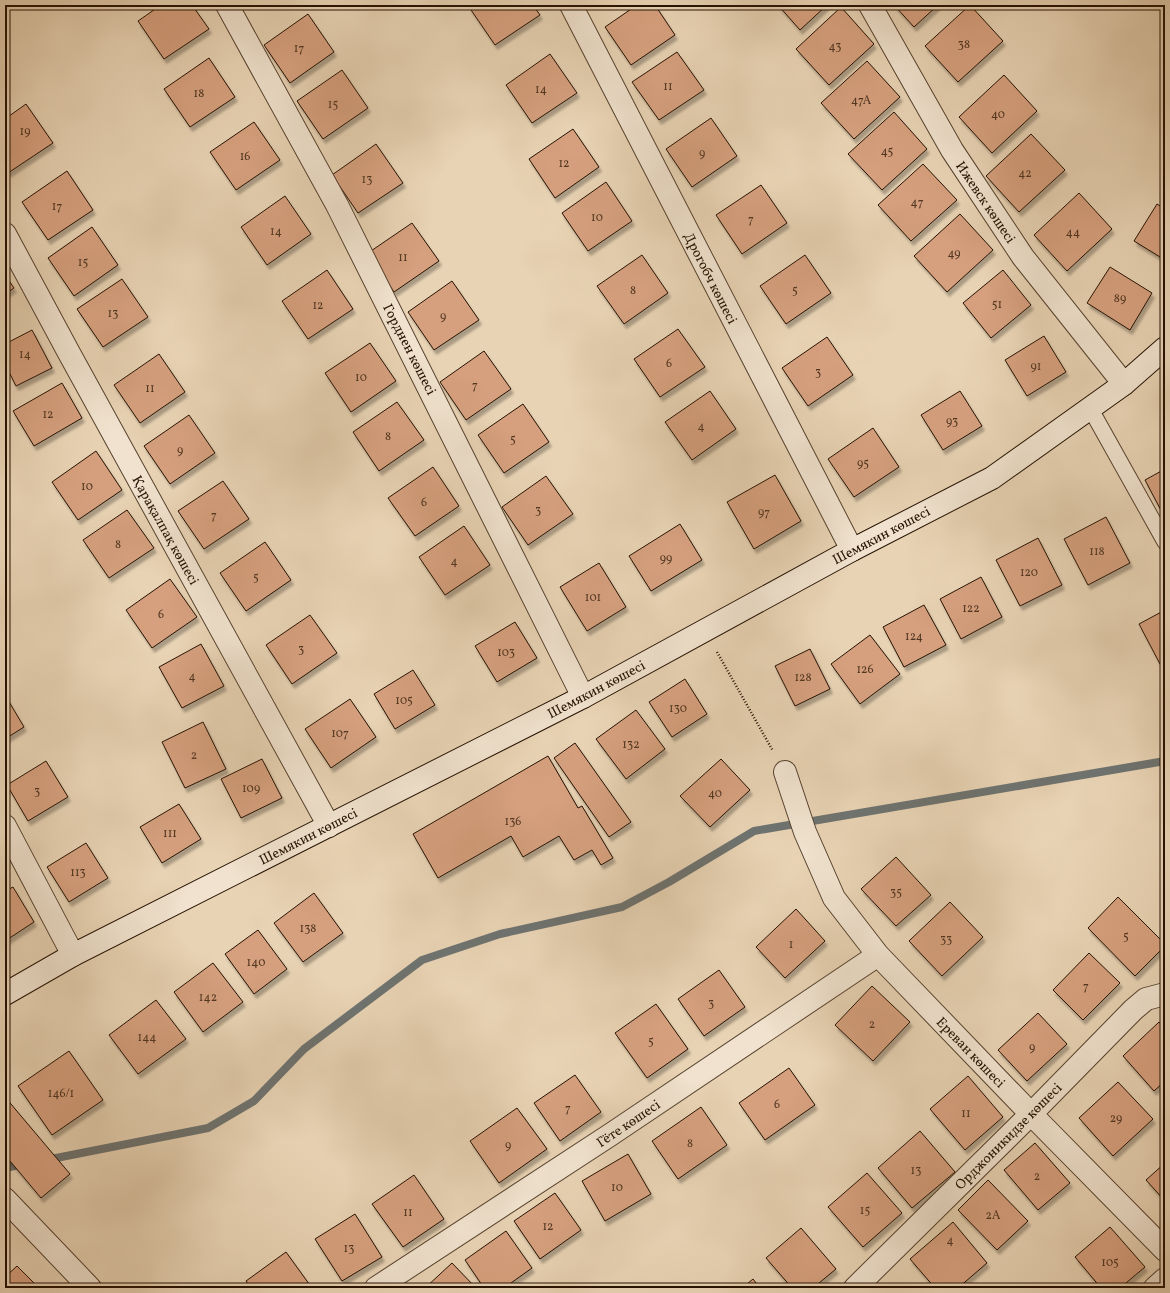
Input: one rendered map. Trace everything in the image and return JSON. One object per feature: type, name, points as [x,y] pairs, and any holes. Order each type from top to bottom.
[{"type":"street","name":"Горднен көшесі","points":[[227,5],[337,205],[464,456],[583,697]]},
{"type":"street","name":"Дрогобч көшесі","points":[[571,5],[852,550]]},
{"type":"street","name":"Ижевск көшесі","points":[[870,5],[952,150],[1022,257],[1124,384]]},
{"type":"street","name":"Қарақалпақ көшесі","points":[[5,234],[329,826]]},
{"type":"street","name":"Шемякин көшесі","points":[[5,994],[73,955],[583,697],[852,550],[992,478],[1124,384],[1165,348]]},
{"type":"street","name":"Ереван көшесі","points":[[785,772],[805,832],[834,898],[878,955],[1030,1114],[1165,1250]]},
{"type":"street","points":[[5,826],[73,955]]},
{"type":"street","name":"Гёте көшесі","points":[[376,1288],[878,955]]},
{"type":"street","name":"Орджоникидзе көшесі","points":[[855,1288],[1133,1010],[1146,999],[1165,994]]},
{"type":"street","points":[[5,1198],[90,1288]]},
{"type":"street","points":[[1155,1288],[1165,1279]]},
{"type":"lane","points":[[1090,408],[1165,542]]},
{"type":"path","points":[[705,631],[785,772]]},
{"type":"building","points":[[161,5],[192,5],[209,29],[164,59],[138,21]]},
{"type":"building","points":[[472,5],[533,5],[540,15],[495,45],[469,7]]},
{"type":"building","points":[[637,5],[655,5],[675,35],[631,65],[605,27]]},
{"type":"building","points":[[778,5],[827,5],[800,30]]},
{"type":"building","points":[[894,5],[938,5],[914,27]]},
{"type":"building","points":[[970,5],[1003,41],[958,82],[925,46]]},
{"type":"building","points":[[841,7],[874,44],[829,85],[796,49]]},
{"type":"building","points":[[308,14],[334,52],[290,83],[264,45]]},
{"type":"building","points":[[677,52],[704,90],[659,120],[632,82]]},
{"type":"building","points":[[550,54],[577,93],[532,123],[506,85]]},
{"type":"building","points":[[209,58],[235,97],[190,127],[164,89]]},
{"type":"building","points":[[867,61],[900,97],[854,139],[821,103]]},
{"type":"building","points":[[342,70],[368,108],[323,139],[297,101]]},
{"type":"building","points":[[1004,75],[1037,111],[992,153],[959,117]]},
{"type":"building","points":[[26,104],[53,143],[8,173],[5,168],[5,119]]},
{"type":"building","points":[[894,112],[927,149],[882,190],[848,154]]},
{"type":"building","points":[[711,118],[737,156],[692,187],[666,149]]},
{"type":"building","points":[[254,122],[280,160],[236,190],[210,152]]},
{"type":"building","points":[[573,129],[599,167],[555,198],[529,159]]},
{"type":"building","points":[[1031,134],[1065,170],[1019,212],[986,176]]},
{"type":"building","points":[[376,144],[403,183],[358,213],[332,175]]},
{"type":"building","points":[[923,164],[957,200],[911,241],[878,205]]},
{"type":"building","points":[[67,171],[93,210],[48,240],[22,202]]},
{"type":"building","points":[[606,182],[632,221],[588,251],[562,213]]},
{"type":"building","points":[[761,185],[787,223],[742,254],[716,215]]},
{"type":"building","points":[[1079,193],[1112,229],[1067,271],[1034,235]]},
{"type":"building","points":[[285,196],[311,234],[267,265],[241,227]]},
{"type":"building","points":[[1157,204],[1165,209],[1165,260],[1134,241]]},
{"type":"building","points":[[960,214],[993,250],[947,292],[914,256]]},
{"type":"building","points":[[412,223],[439,261],[394,292],[368,253]]},
{"type":"building","points":[[92,227],[118,265],[74,296],[48,258]]},
{"type":"building","points":[[642,255],[668,293],[624,324],[597,286]]},
{"type":"building","points":[[805,255],[831,293],[786,324],[760,286]]},
{"type":"building","points":[[1110,267],[1152,293],[1130,330],[1087,303]]},
{"type":"building","points":[[327,270],[353,309],[308,339],[282,301]]},
{"type":"building","points":[[1003,270],[1031,305],[991,338],[963,303]]},
{"type":"building","points":[[5,275],[14,288],[5,294]]},
{"type":"building","points":[[122,279],[148,317],[103,347],[77,309]]},
{"type":"building","points":[[452,281],[479,320],[434,350],[408,312]]},
{"type":"building","points":[[678,329],[705,367],[660,397],[634,359]]},
{"type":"building","points":[[32,330],[52,368],[16,386],[5,364],[5,344]]},
{"type":"building","points":[[1044,336],[1066,372],[1027,396],[1005,360]]},
{"type":"building","points":[[827,337],[853,375],[808,406],[782,368]]},
{"type":"building","points":[[370,343],[396,381],[351,412],[325,373]]},
{"type":"building","points":[[484,351],[511,389],[466,420],[440,382]]},
{"type":"building","points":[[159,354],[185,392],[140,423],[114,385]]},
{"type":"building","points":[[62,383],[82,418],[34,446],[13,411]]},
{"type":"building","points":[[710,391],[736,429],[692,460],[665,422]]},
{"type":"building","points":[[960,391],[982,426],[943,450],[921,415]]},
{"type":"building","points":[[397,402],[424,440],[379,471],[353,432]]},
{"type":"building","points":[[523,404],[549,442],[504,473],[478,435]]},
{"type":"building","points":[[189,415],[215,453],[170,484],[144,446]]},
{"type":"building","points":[[873,428],[899,467],[854,497],[828,459]]},
{"type":"building","points":[[96,451],[122,490],[78,520],[52,482]]},
{"type":"building","points":[[433,467],[459,506],[415,536],[388,498]]},
{"type":"building","points":[[1165,469],[1165,518],[1145,480]]},
{"type":"building","points":[[775,475],[801,521],[754,549],[727,502]]},
{"type":"building","points":[[546,476],[573,514],[528,545],[502,507]]},
{"type":"building","points":[[223,481],[249,519],[204,549],[178,511]]},
{"type":"building","points":[[127,510],[154,548],[109,578],[83,540]]},
{"type":"building","points":[[1106,517],[1130,563],[1088,585],[1064,539]]},
{"type":"building","points":[[680,524],[702,560],[651,591],[629,556]]},
{"type":"building","points":[[464,526],[490,565],[445,595],[419,557]]},
{"type":"building","points":[[1038,538],[1062,585],[1020,606],[996,560]]},
{"type":"building","points":[[265,542],[291,580],[246,611],[220,573]]},
{"type":"building","points":[[599,563],[626,607],[587,631],[560,587]]},
{"type":"building","points":[[981,577],[1002,617],[961,639],[940,599]]},
{"type":"building","points":[[170,579],[197,617],[152,648],[126,610]]},
{"type":"building","points":[[924,605],[946,645],[904,667],[883,627]]},
{"type":"building","points":[[1165,610],[1165,661],[1160,664],[1139,624]]},
{"type":"building","points":[[310,615],[337,653],[292,684],[266,645]]},
{"type":"building","points":[[515,622],[537,658],[497,682],[475,646]]},
{"type":"building","points":[[870,635],[900,674],[860,704],[831,664]]},
{"type":"building","points":[[201,644],[224,686],[182,708],[159,667]]},
{"type":"building","points":[[810,649],[830,689],[795,706],[775,666]]},
{"type":"building","points":[[413,670],[435,705],[395,729],[374,694]]},
{"type":"building","points":[[685,679],[707,714],[672,737],[649,702]]},
{"type":"building","points":[[5,695],[24,727],[5,739]]},
{"type":"building","points":[[350,699],[376,737],[331,768],[305,729]]},
{"type":"building","points":[[636,710],[665,749],[626,779],[596,739]]},
{"type":"building","points":[[203,722],[226,769],[185,788],[162,742]]},
{"type":"building","points":[[575,743],[631,822],[609,837],[554,758]]},
{"type":"building","points":[[548,756],[578,808],[582,806],[613,858],[601,865],[592,850],[574,860],[559,836],[523,857],[511,836],[438,878],[413,834]]},
{"type":"building","points":[[262,759],[282,798],[241,818],[221,779]]},
{"type":"building","points":[[721,759],[750,790],[710,827],[680,796]]},
{"type":"building","points":[[46,761],[68,797],[28,821],[7,785]]},
{"type":"building","points":[[179,804],[201,839],[162,863],[140,827]]},
{"type":"building","points":[[86,843],[108,878],[69,902],[47,867]]},
{"type":"building","points":[[896,857],[931,895],[896,926],[861,889]]},
{"type":"building","points":[[13,887],[34,922],[5,941],[5,891]]},
{"type":"building","points":[[314,893],[343,933],[303,962],[274,923]]},
{"type":"building","points":[[1118,897],[1165,944],[1165,946],[1135,976],[1088,928]]},
{"type":"building","points":[[950,902],[983,937],[942,976],[909,941]]},
{"type":"building","points":[[796,909],[825,941],[785,978],[756,947]]},
{"type":"building","points":[[258,930],[287,969],[254,994],[225,954]]},
{"type":"building","points":[[1089,953],[1120,983],[1083,1020],[1053,990]]},
{"type":"building","points":[[213,963],[243,1002],[203,1032],[174,992]]},
{"type":"building","points":[[719,970],[745,1007],[704,1036],[678,999]]},
{"type":"building","points":[[872,986],[910,1022],[873,1061],[835,1025]]},
{"type":"building","points":[[156,1000],[186,1039],[138,1074],[109,1035]]},
{"type":"building","points":[[656,1004],[688,1049],[647,1078],[615,1033]]},
{"type":"building","points":[[1038,1013],[1067,1044],[1027,1081],[998,1050]]},
{"type":"building","points":[[1159,1022],[1165,1029],[1165,1081],[1154,1091],[1123,1056]]},
{"type":"building","points":[[69,1051],[103,1100],[52,1135],[18,1086]]},
{"type":"building","points":[[789,1068],[815,1105],[765,1140],[739,1103]]},
{"type":"building","points":[[575,1075],[601,1112],[560,1141],[534,1103]]},
{"type":"building","points":[[968,1076],[1003,1117],[965,1150],[930,1109]]},
{"type":"building","points":[[1118,1082],[1153,1119],[1113,1156],[1079,1118]]},
{"type":"building","points":[[5,1097],[70,1174],[41,1198],[5,1155]]},
{"type":"building","points":[[701,1107],[727,1145],[678,1179],[652,1141]]},
{"type":"building","points":[[517,1108],[547,1149],[499,1183],[470,1141]]},
{"type":"building","points":[[920,1131],[955,1172],[912,1208],[878,1168]]},
{"type":"building","points":[[1035,1143],[1070,1183],[1038,1210],[1004,1170]]},
{"type":"building","points":[[628,1154],[651,1194],[605,1221],[582,1181]]},
{"type":"building","points":[[1165,1163],[1165,1201],[1146,1180]]},
{"type":"building","points":[[867,1173],[902,1213],[863,1247],[828,1207]]},
{"type":"building","points":[[414,1175],[444,1219],[403,1247],[372,1204]]},
{"type":"building","points":[[988,1180],[1028,1221],[997,1250],[958,1210]]},
{"type":"building","points":[[555,1193],[581,1230],[540,1259],[514,1221]]},
{"type":"building","points":[[355,1214],[382,1257],[342,1281],[315,1239]]},
{"type":"building","points":[[953,1222],[987,1263],[958,1288],[935,1288],[910,1259]]},
{"type":"building","points":[[1110,1227],[1145,1267],[1120,1288],[1101,1288],[1075,1257]]},
{"type":"building","points":[[801,1228],[836,1269],[813,1288],[792,1288],[766,1258]]},
{"type":"building","points":[[506,1231],[532,1268],[504,1288],[484,1288],[465,1260]]},
{"type":"building","points":[[286,1252],[312,1288],[251,1288],[246,1281]]},
{"type":"building","points":[[452,1263],[476,1288],[425,1288]]},
{"type":"building","points":[[17,1266],[39,1288],[5,1288],[5,1277]]},
{"type":"building","points":[[753,1279],[760,1288],[742,1288]]},
{"type":"waterway","points":[[46,1160],[208,1128],[254,1101],[304,1049],[422,960],[500,934],[622,907],[669,882],[754,831],[1165,761]]},
{"type":"waterway","points":[[5,1168],[24,1164]]}]
